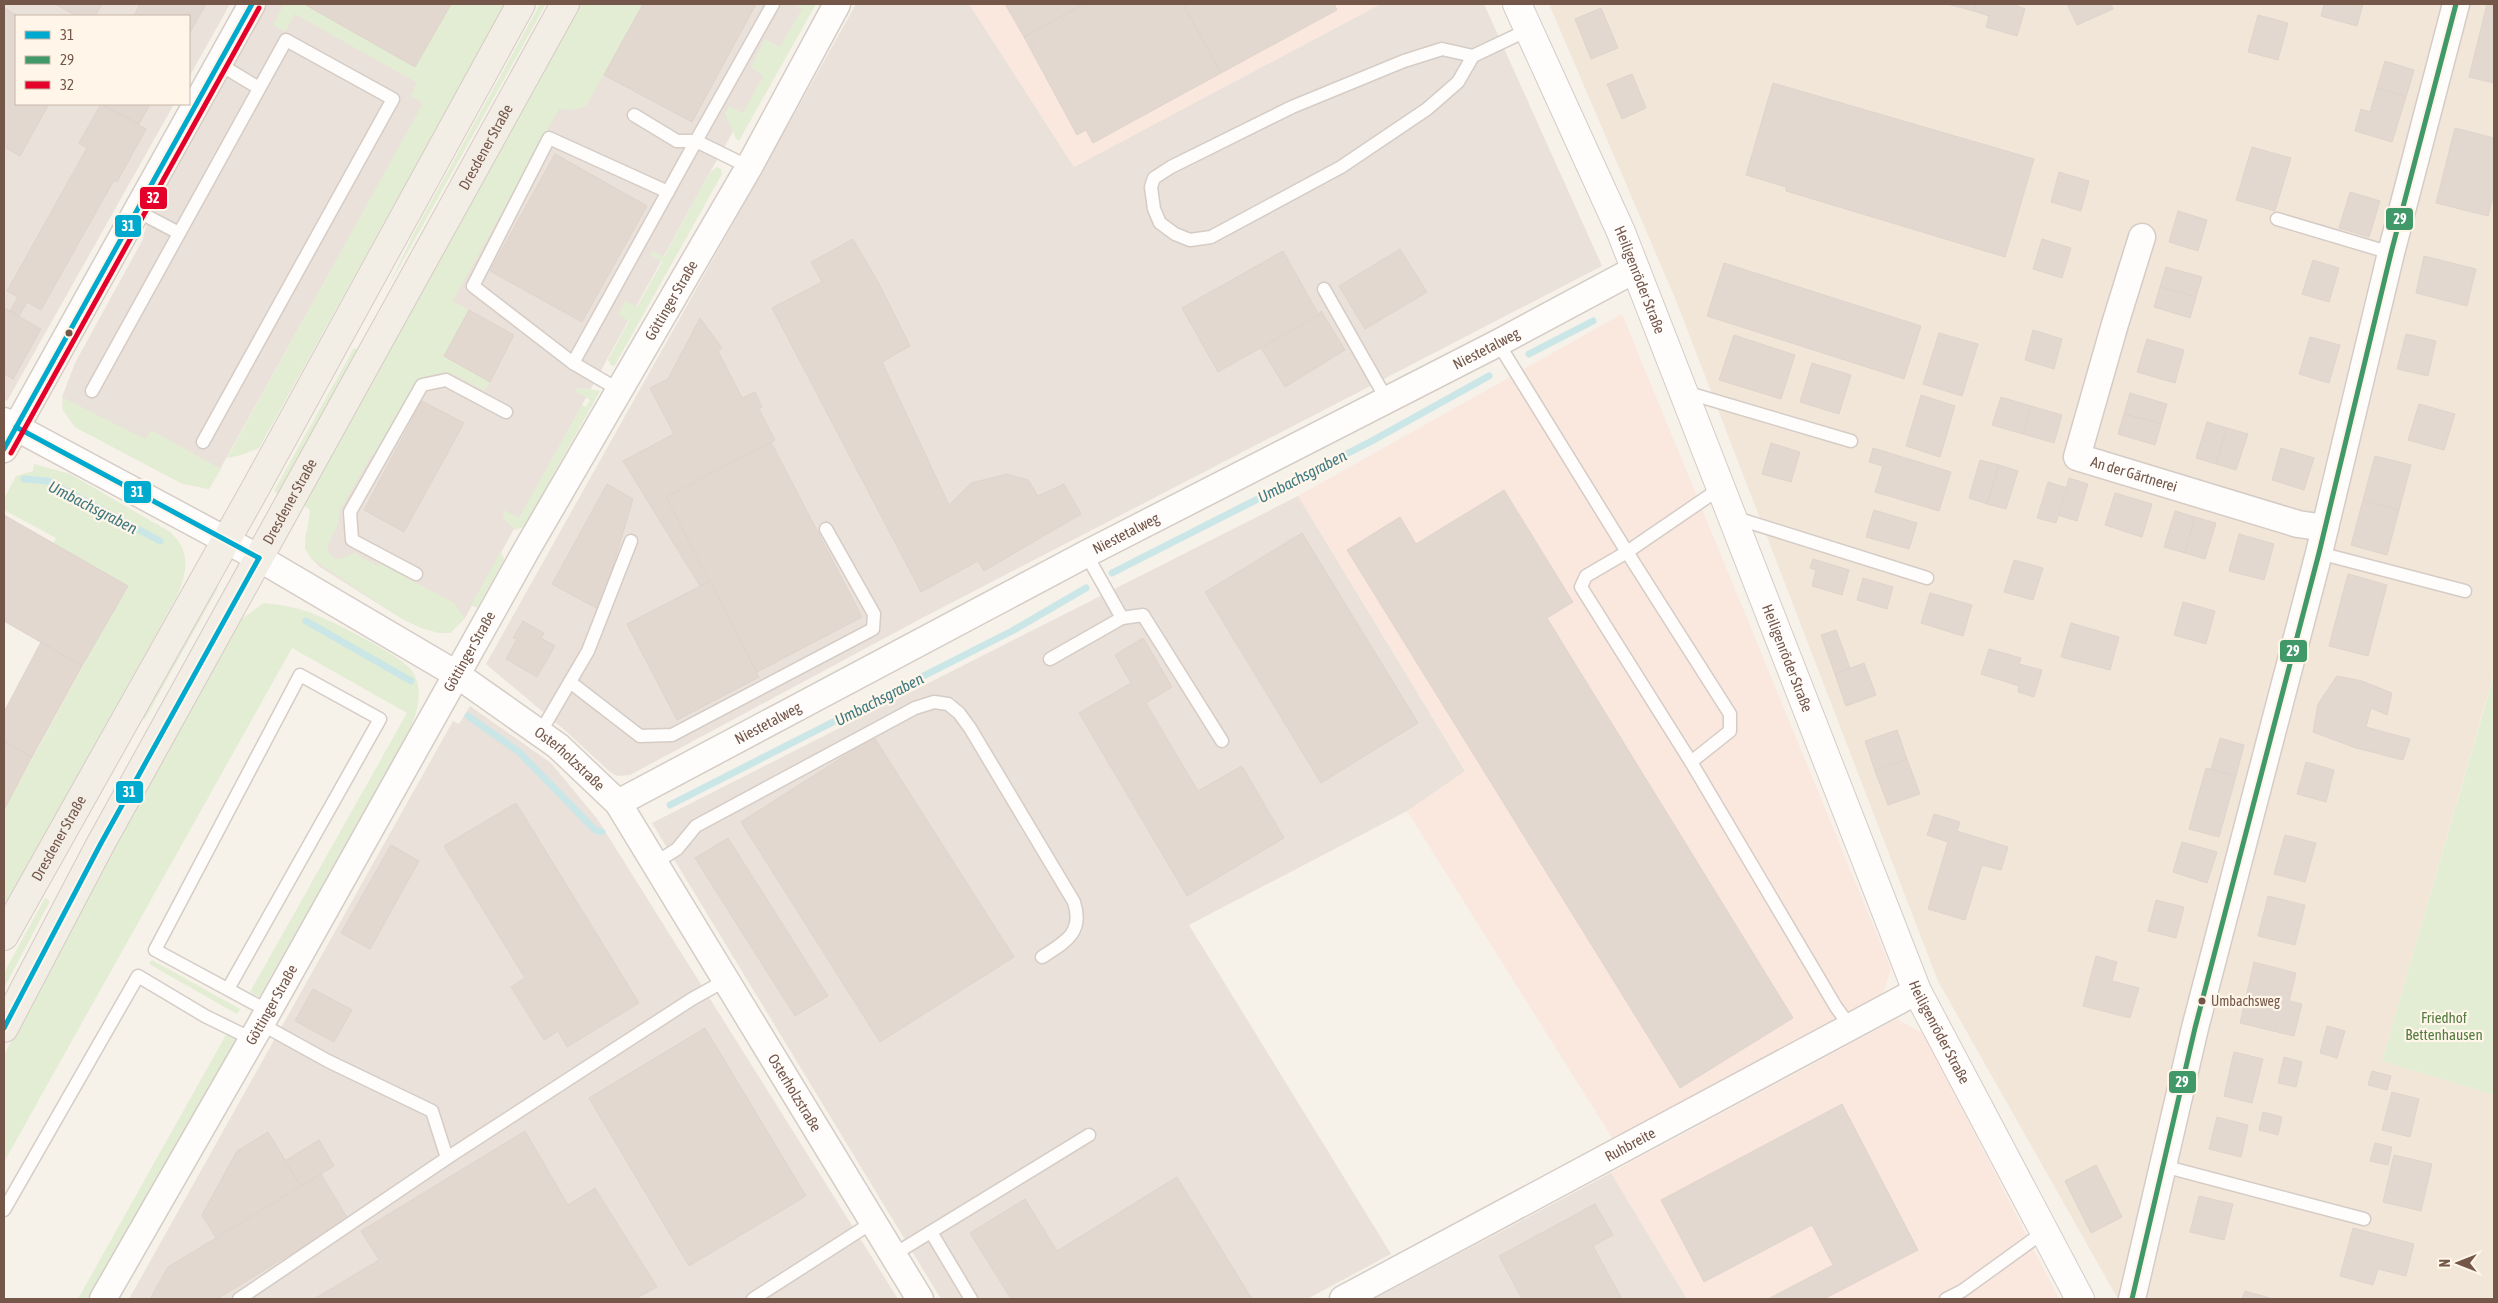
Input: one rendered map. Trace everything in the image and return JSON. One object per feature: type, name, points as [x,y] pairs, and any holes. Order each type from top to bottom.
[{"type":"main road","name":"Dresdener Straße","points":[[4,936],[226,540],[521,4]]},
{"type":"main road","name":"Dresdener Straße","points":[[4,1028],[100,845],[565,4]]},
{"type":"street","points":[[8,432],[137,211],[252,4]]},
{"type":"street","name":"Göttinger Straße","points":[[104,1299],[456,674],[749,167],[837,4]]},
{"type":"street","name":"Heiligenröder Straße","points":[[1517,4],[1614,215],[1636,269],[1917,991],[2080,1299]]},
{"type":"street","points":[[2132,1299],[2195,1028],[2319,554],[2391,252],[2456,4]]},
{"type":"street","name":"An der Gärtnerei","points":[[2142,237],[2077,457],[2298,524],[2325,528]]},
{"type":"street","name":"Niestetalweg","points":[[618,803],[1086,554],[1498,343],[1636,269]]},
{"type":"street","name":"Osterholzstraße","points":[[8,432],[226,540],[456,674],[558,746],[618,803],[920,1299]]},
{"type":"street","name":"Ruhbreite","points":[[1343,1299],[1917,991]]},
{"type":"lane","points":[[573,363],[773,4]]},
{"type":"lane","points":[[1473,56],[1442,49],[1404,61],[1292,107],[1171,167],[1154,178],[1151,187],[1154,209],[1160,223],[1175,234],[1190,240],[1211,238],[1341,167],[1427,109],[1458,82],[1473,56],[1530,29]]},
{"type":"lane","points":[[92,390],[286,40],[393,99],[202,442]]},
{"type":"lane","points":[[219,64],[260,88]]},
{"type":"lane","points":[[634,115],[678,140],[696,142],[749,167]]},
{"type":"lane","points":[[619,390],[573,363],[473,286],[549,138],[668,192]]},
{"type":"lane","points":[[137,211],[179,233]]},
{"type":"lane","points":[[2277,219],[2391,252]]},
{"type":"lane","points":[[1324,289],[1387,400]]},
{"type":"lane","points":[[1498,343],[1626,552],[1730,714],[1730,731],[1691,762]]},
{"type":"lane","points":[[416,574],[352,540],[350,512],[422,385],[446,380],[506,412]]},
{"type":"lane","points":[[1684,392],[1850,442]]},
{"type":"lane","points":[[1722,486],[1626,552],[1586,576],[1581,587],[1691,762],[1836,1006],[1850,1026]]},
{"type":"lane","points":[[1733,517],[1927,578]]},
{"type":"lane","points":[[570,682],[640,736],[672,735],[873,629],[874,614],[826,529]]},
{"type":"lane","points":[[540,733],[588,651],[631,541]]},
{"type":"lane","points":[[1086,554],[1122,618]]},
{"type":"lane","points":[[2319,554],[2465,591]]},
{"type":"lane","points":[[1050,659],[1122,618],[1143,615],[1222,741]]},
{"type":"lane","points":[[228,989],[380,719],[300,675],[155,950],[228,989],[260,1025]]},
{"type":"lane","points":[[655,863],[677,850],[696,826],[798,770],[915,708],[934,702],[948,704],[959,713],[970,728],[1074,902],[1078,922],[1073,934],[1042,957]]},
{"type":"lane","points":[[4,1210],[138,976],[205,1016],[260,1025],[432,1111],[447,1158]]},
{"type":"lane","points":[[239,1299],[447,1158],[692,999],[726,980]]},
{"type":"lane","points":[[893,1255],[1089,1135]]},
{"type":"lane","points":[[2163,1166],[2364,1219]]},
{"type":"lane","points":[[753,1299],[873,1222]]},
{"type":"lane","points":[[1946,1299],[1964,1295],[2044,1231]]},
{"type":"lane","points":[[931,1232],[971,1299]]},
{"type":"shaded area","points":[[4,4],[230,4],[190,75],[190,15],[15,15],[15,105],[173,105],[7,401],[4,399]]},
{"type":"shaded area","points":[[265,4],[472,4],[424,103],[209,489],[181,483],[75,427],[63,410],[62,397],[75,363],[142,241],[152,207]]},
{"type":"shaded area","points":[[604,4],[806,4],[710,172],[465,618],[450,633],[440,633],[424,629],[404,620],[320,567],[305,548],[306,533]]},
{"type":"shaded area","points":[[856,4],[969,4],[1074,167],[1381,4],[1484,4],[1602,266],[924,617],[630,775],[617,776],[610,772],[568,733],[486,664]]},
{"type":"shaded area","points":[[969,4],[1381,4],[1074,167]]},
{"type":"shaded area","points":[[1549,4],[2494,4],[2494,673],[2382,1061],[2494,1095],[2494,1291],[2492,1299],[2118,1299],[1938,981],[1677,303]]},
{"type":"shaded area","points":[[1622,314],[1891,969],[1884,991],[1865,1006],[1613,1139],[1407,811],[1465,770],[1298,496]]},
{"type":"shaded area","points":[[1298,496],[1465,771],[1407,811],[1189,925],[1391,1254],[1307,1299],[941,1299],[652,823]]},
{"type":"shaded area","points":[[470,706],[551,763],[598,820],[898,1299],[129,1299],[453,721],[459,724]]},
{"type":"shaded area","points":[[1897,1019],[1924,1034],[2059,1299],[1687,1299],[1611,1173]]},
{"type":"shaded area","points":[[1611,1173],[1687,1299],[1374,1299]]},
{"type":"green space","points":[[284,4],[304,4],[415,66],[451,4],[505,4],[259,448],[227,458],[423,103],[411,96],[417,83],[295,14],[285,32],[273,25]]},
{"type":"green space","points":[[540,4],[546,4],[386,291],[415,231]]},
{"type":"green space","points":[[580,4],[643,4],[586,106],[573,110],[559,109],[453,301],[469,310],[444,356],[490,382],[485,391],[455,375],[444,372],[424,377],[417,382],[378,452],[371,456],[340,510],[338,524],[328,545],[328,551],[334,558],[339,559],[355,553],[377,566],[379,563],[454,603],[465,618],[450,633],[440,633],[424,629],[404,620],[311,558],[305,548],[310,510],[303,505]]},
{"type":"green space","points":[[794,4],[816,4],[739,141],[736,139],[725,113],[729,106],[743,113],[763,76],[752,68],[753,62],[765,39],[780,47],[802,9]]},
{"type":"green space","points":[[717,167],[721,169],[722,174],[615,365],[612,366],[608,360],[629,321],[618,315],[625,301],[637,307],[662,262],[650,255],[653,251],[664,257],[710,172]]},
{"type":"green space","points":[[354,348],[358,350],[281,496],[274,491]]},
{"type":"green space","points":[[579,388],[600,391],[524,527],[515,530],[503,518],[504,510],[519,518],[582,405],[586,407],[590,400],[574,390]]},
{"type":"green space","points":[[62,397],[145,439],[151,430],[221,469],[209,489],[181,483],[75,427],[63,410]]},
{"type":"green space","points":[[34,464],[70,474],[170,532],[182,547],[185,572],[176,598],[4,907],[4,810],[127,586],[53,544],[56,538],[4,510],[4,499],[16,476],[33,471]]},
{"type":"green space","points":[[501,551],[504,560],[477,608],[471,605]]},
{"type":"green space","points":[[216,584],[218,588],[145,719],[143,718],[176,650]]},
{"type":"green space","points":[[264,603],[292,607],[319,616],[364,638],[406,664],[416,678],[419,692],[417,707],[410,729],[259,997],[250,992],[407,713],[292,648],[4,1162],[4,1055],[166,752],[240,620]]},
{"type":"green space","name":"Friedhof Bettenhausen","points":[[2494,675],[2494,1095],[2382,1061]]},
{"type":"green space","points":[[45,898],[50,901],[4,988],[4,973]]},
{"type":"green space","points":[[152,960],[240,1009],[237,1014],[149,964]]},
{"type":"green space","points":[[227,1033],[237,1038],[90,1299],[78,1299]]},
{"type":"building","points":[[55,4],[102,4],[96,15],[75,15]]},
{"type":"building","points":[[140,4],[206,4],[190,32],[190,15],[134,15]]},
{"type":"building","points":[[304,4],[451,4],[415,67]]},
{"type":"building","points":[[643,4],[756,4],[692,122],[604,75]]},
{"type":"building","points":[[1005,4],[1084,4],[1024,37]]},
{"type":"building","points":[[1084,4],[1183,4],[1221,73],[1093,143],[1086,130],[1077,135],[1024,37]]},
{"type":"building","points":[[1183,4],[1334,4],[1337,10],[1221,73]]},
{"type":"building","points":[[1947,4],[1976,4],[1974,11]]},
{"type":"building","points":[[1976,4],[2012,4],[2025,9],[2017,36],[1986,27],[1989,16],[1974,11]]},
{"type":"building","points":[[2067,4],[2111,4],[2113,9],[2077,25]]},
{"type":"building","points":[[2324,4],[2363,4],[2357,26],[2321,16]]},
{"type":"building","points":[[2487,4],[2494,4],[2494,83],[2469,77]]},
{"type":"building","points":[[4,8],[16,15],[15,105],[48,105],[20,156],[4,147]]},
{"type":"building","points":[[1601,8],[1618,48],[1591,59],[1575,19]]},
{"type":"building","points":[[2258,15],[2288,23],[2278,60],[2248,52]]},
{"type":"building","points":[[2385,61],[2414,70],[2406,97],[2377,88]]},
{"type":"building","points":[[1632,74],[1646,108],[1622,119],[1607,84]]},
{"type":"building","points":[[1773,83],[2034,159],[2005,257],[1786,191],[1786,187],[1746,175]]},
{"type":"building","points":[[2377,88],[2406,97],[2392,142],[2355,131],[2361,109],[2370,112]]},
{"type":"building","points":[[100,105],[146,129],[117,182],[114,180],[41,310],[27,302],[19,316],[10,311],[18,297],[7,291],[87,148],[79,143]]},
{"type":"building","points":[[104,105],[149,105],[139,124]]},
{"type":"building","points":[[2455,128],[2494,138],[2494,193],[2488,216],[2436,203]]},
{"type":"building","points":[[2252,147],[2291,158],[2275,211],[2236,200]]},
{"type":"building","points":[[555,154],[647,206],[582,322],[490,271]]},
{"type":"building","points":[[2059,172],[2089,181],[2081,211],[2051,202]]},
{"type":"building","points":[[2350,192],[2380,201],[2369,237],[2339,228]]},
{"type":"building","points":[[2178,211],[2207,220],[2198,251],[2169,242]]},
{"type":"building","points":[[853,239],[877,280],[910,346],[882,362],[949,505],[971,483],[1007,474],[1028,480],[1038,496],[1064,484],[1081,514],[984,571],[978,561],[921,592],[772,308],[822,282],[811,262]]},
{"type":"building","points":[[2042,239],[2071,248],[2062,278],[2033,269]]},
{"type":"building","points":[[1400,249],[1427,292],[1365,329],[1339,286]]},
{"type":"building","points":[[1283,251],[1319,315],[1218,372],[1182,308]]},
{"type":"building","points":[[2424,256],[2476,269],[2467,306],[2416,293]]},
{"type":"building","points":[[2313,260],[2339,268],[2329,302],[2302,294]]},
{"type":"building","points":[[1724,263],[1921,326],[1904,379],[1707,316]]},
{"type":"building","points":[[2166,267],[2202,277],[2196,297],[2160,287]]},
{"type":"building","points":[[2160,287],[2196,297],[2190,318],[2154,307]]},
{"type":"building","points":[[4,308],[41,329],[13,379],[4,374]]},
{"type":"building","points":[[469,310],[514,335],[490,382],[444,356]]},
{"type":"building","points":[[1321,311],[1345,350],[1285,387],[1261,348],[1319,315]]},
{"type":"building","points":[[700,318],[722,348],[718,351],[742,398],[755,392],[762,407],[759,409],[775,440],[666,497],[710,581],[700,586],[623,461],[674,434],[650,388],[668,379]]},
{"type":"building","points":[[2033,330],[2062,339],[2054,369],[2025,360]]},
{"type":"building","points":[[1939,333],[1978,344],[1962,396],[1923,384]]},
{"type":"building","points":[[2406,334],[2436,341],[2428,376],[2397,369]]},
{"type":"building","points":[[1734,335],[1795,355],[1781,399],[1719,380]]},
{"type":"building","points":[[2310,337],[2340,345],[2329,383],[2299,374]]},
{"type":"building","points":[[2147,339],[2184,350],[2175,383],[2137,372]]},
{"type":"building","points":[[1812,363],[1851,375],[1839,414],[1800,402]]},
{"type":"building","points":[[2130,393],[2167,404],[2161,424],[2124,414]]},
{"type":"building","points":[[1921,395],[1955,406],[1940,457],[1906,446]]},
{"type":"building","points":[[2001,397],[2031,406],[2023,434],[1992,425]]},
{"type":"building","points":[[422,401],[464,423],[404,532],[364,510]]},
{"type":"building","points":[[2419,404],[2455,414],[2444,450],[2408,440]]},
{"type":"building","points":[[2031,406],[2062,415],[2054,443],[2023,434]]},
{"type":"building","points":[[2124,414],[2161,424],[2155,445],[2118,434]]},
{"type":"building","points":[[2207,422],[2227,428],[2216,464],[2196,458]]},
{"type":"building","points":[[2227,428],[2248,434],[2236,470],[2216,464]]},
{"type":"building","points":[[771,442],[862,617],[757,672],[666,497]]},
{"type":"building","points":[[1771,443],[1800,452],[1791,482],[1762,474]]},
{"type":"building","points":[[1873,448],[1951,472],[1939,511],[1875,492],[1883,466],[1869,462]]},
{"type":"building","points":[[2281,448],[2314,458],[2304,490],[2272,480]]},
{"type":"building","points":[[2375,456],[2411,465],[2399,510],[2363,500]]},
{"type":"building","points":[[1980,460],[1999,465],[1987,504],[1969,498]]},
{"type":"building","points":[[1999,465],[2018,471],[2006,509],[1987,504]]},
{"type":"building","points":[[2069,478],[2088,484],[2077,521],[2058,515]]},
{"type":"building","points":[[2048,482],[2067,488],[2056,523],[2037,518]]},
{"type":"building","points":[[607,484],[633,499],[600,610],[552,584]]},
{"type":"building","points":[[1504,490],[1573,602],[1547,618],[1793,1018],[1680,1088],[1347,550],[1400,517],[1416,544]]},
{"type":"building","points":[[2115,493],[2152,504],[2142,537],[2105,525]]},
{"type":"building","points":[[2363,500],[2399,510],[2387,555],[2351,545]]},
{"type":"building","points":[[1874,510],[1917,523],[1909,549],[1866,537]]},
{"type":"building","points":[[2175,511],[2195,517],[2185,553],[2164,547]]},
{"type":"building","points":[[4,515],[128,586],[82,666],[4,621]]},
{"type":"building","points":[[2195,517],[2216,523],[2205,559],[2185,553]]},
{"type":"building","points":[[1302,533],[1418,723],[1321,783],[1205,592]]},
{"type":"building","points":[[2239,534],[2274,544],[2264,580],[2229,571]]},
{"type":"building","points":[[1813,559],[1849,570],[1842,595],[1812,586],[1816,570],[1810,568]]},
{"type":"building","points":[[2014,560],[2043,568],[2033,600],[2004,592]]},
{"type":"building","points":[[2348,574],[2387,585],[2368,656],[2329,646]]},
{"type":"building","points":[[1863,578],[1893,587],[1887,609],[1857,600]]},
{"type":"building","points":[[710,581],[759,677],[677,720],[627,624]]},
{"type":"building","points":[[1930,593],[1972,605],[1963,636],[1921,623]]},
{"type":"building","points":[[2183,602],[2215,611],[2206,644],[2174,635]]},
{"type":"building","points":[[523,621],[544,633],[541,638],[555,646],[537,677],[506,659],[517,639],[513,638]]},
{"type":"building","points":[[2071,623],[2119,637],[2110,670],[2061,657]]},
{"type":"building","points":[[1836,630],[1850,668],[1835,674],[1821,635]]},
{"type":"building","points":[[1143,638],[1172,687],[1146,703],[1198,791],[1242,766],[1284,838],[1187,896],[1079,713],[1131,683],[1115,655]]},
{"type":"building","points":[[41,642],[82,666],[32,757],[4,742],[4,712]]},
{"type":"building","points":[[1989,649],[2021,658],[2019,664],[2042,670],[2034,697],[2018,692],[2019,686],[1981,674]]},
{"type":"building","points":[[1864,663],[1876,695],[1846,706],[1835,674]]},
{"type":"building","points":[[2337,676],[2362,681],[2392,693],[2387,715],[2371,708],[2366,727],[2410,739],[2403,760],[2356,748],[2313,732],[2318,704]]},
{"type":"building","points":[[1897,730],[1907,759],[1875,771],[1865,741]]},
{"type":"building","points":[[874,737],[1014,957],[880,1042],[741,822]]},
{"type":"building","points":[[2220,738],[2244,745],[2236,776],[2211,769]]},
{"type":"building","points":[[4,742],[32,757],[4,810]]},
{"type":"building","points":[[1907,759],[1920,794],[1888,805],[1875,771]]},
{"type":"building","points":[[2306,762],[2334,770],[2326,802],[2297,794]]},
{"type":"building","points":[[2206,768],[2236,776],[2219,837],[2189,829]]},
{"type":"building","points":[[516,803],[639,1003],[567,1047],[558,1031],[544,1040],[511,987],[525,978],[444,846]]},
{"type":"building","points":[[1934,814],[1960,822],[1957,831],[2008,847],[2001,870],[1982,865],[1965,920],[1928,909],[1948,842],[1927,835]]},
{"type":"building","points":[[2285,835],[2316,843],[2305,882],[2274,874]]},
{"type":"building","points":[[728,838],[828,996],[795,1016],[695,858]]},
{"type":"building","points":[[2182,842],[2217,852],[2207,883],[2173,872]]},
{"type":"building","points":[[391,845],[419,861],[370,949],[341,933]]},
{"type":"building","points":[[2268,896],[2305,905],[2295,945],[2258,936]]},
{"type":"building","points":[[2156,900],[2184,907],[2176,938],[2148,931]]},
{"type":"building","points":[[2096,956],[2117,962],[2112,981],[2139,988],[2130,1018],[2083,1006]]},
{"type":"building","points":[[2254,962],[2296,973],[2289,1001],[2302,1004],[2294,1036],[2240,1023]]},
{"type":"building","points":[[313,989],[352,1010],[334,1042],[295,1021]]},
{"type":"building","points":[[2327,1026],[2345,1031],[2337,1058],[2320,1053]]},
{"type":"building","points":[[705,1028],[806,1196],[689,1266],[589,1098]]},
{"type":"building","points":[[2234,1052],[2263,1059],[2252,1103],[2224,1096]]},
{"type":"building","points":[[2284,1057],[2302,1062],[2296,1087],[2278,1083]]},
{"type":"building","points":[[2372,1071],[2391,1076],[2387,1090],[2368,1085]]},
{"type":"building","points":[[2392,1092],[2419,1099],[2410,1137],[2382,1130]]},
{"type":"building","points":[[1842,1104],[1918,1250],[1824,1299],[1768,1299],[1833,1265],[1812,1225],[1704,1282],[1661,1200]]},
{"type":"building","points":[[2263,1112],[2282,1117],[2278,1135],[2259,1130]]},
{"type":"building","points":[[2217,1117],[2248,1125],[2241,1157],[2209,1149]]},
{"type":"building","points":[[525,1131],[568,1205],[595,1188],[657,1287],[635,1299],[314,1299],[379,1260],[361,1231]]},
{"type":"building","points":[[268,1132],[301,1186],[216,1238],[202,1215],[237,1151]]},
{"type":"building","points":[[319,1140],[334,1166],[301,1186],[285,1161]]},
{"type":"building","points":[[2375,1143],[2392,1147],[2388,1165],[2370,1161]]},
{"type":"building","points":[[2394,1155],[2432,1164],[2421,1211],[2383,1202]]},
{"type":"building","points":[[2096,1165],[2122,1217],[2091,1233],[2065,1181]]},
{"type":"building","points":[[321,1174],[348,1219],[217,1299],[150,1299],[168,1267]]},
{"type":"building","points":[[1177,1177],[1252,1299],[1011,1299],[970,1233],[1025,1199],[1057,1251]]},
{"type":"building","points":[[2199,1196],[2233,1204],[2224,1240],[2190,1232]]},
{"type":"building","points":[[1595,1204],[1613,1235],[1593,1246],[1622,1299],[1522,1299],[1499,1256]]},
{"type":"building","points":[[2353,1228],[2414,1244],[2406,1276],[2378,1269],[2373,1285],[2340,1276]]},
{"type":"building","points":[[2245,1291],[2273,1299],[2242,1299]]},
{"type":"waterway","name":"Umbachsgraben","points":[[1529,354],[1593,321]]},
{"type":"waterway","name":"Umbachsgraben","points":[[1112,573],[1370,442],[1489,376]]},
{"type":"waterway","name":"Umbachsgraben","points":[[24,479],[48,481],[160,541]]},
{"type":"waterway","name":"Umbachsgraben","points":[[670,805],[1012,631],[1086,588]]},
{"type":"waterway","name":"Umbachsgraben","points":[[306,621],[411,681]]},
{"type":"waterway","name":"Umbachsgraben","points":[[468,716],[519,752],[595,830],[602,832]]},
{"type":"transit line","name":"31","points":[[4,449],[252,4]]},
{"type":"transit line","name":"29","points":[[2132,1299],[2195,1028],[2319,553],[2391,253],[2456,4]]},
{"type":"transit line","name":"32","points":[[11,453],[259,8]]},
{"type":"transit line","name":"31","points":[[16,427],[259,558]]},
{"type":"transit line","name":"31","points":[[4,1028],[100,845],[259,558]]},
{"type":"place","name":"Umbachsweg","points":[[2202,1001]]}]
